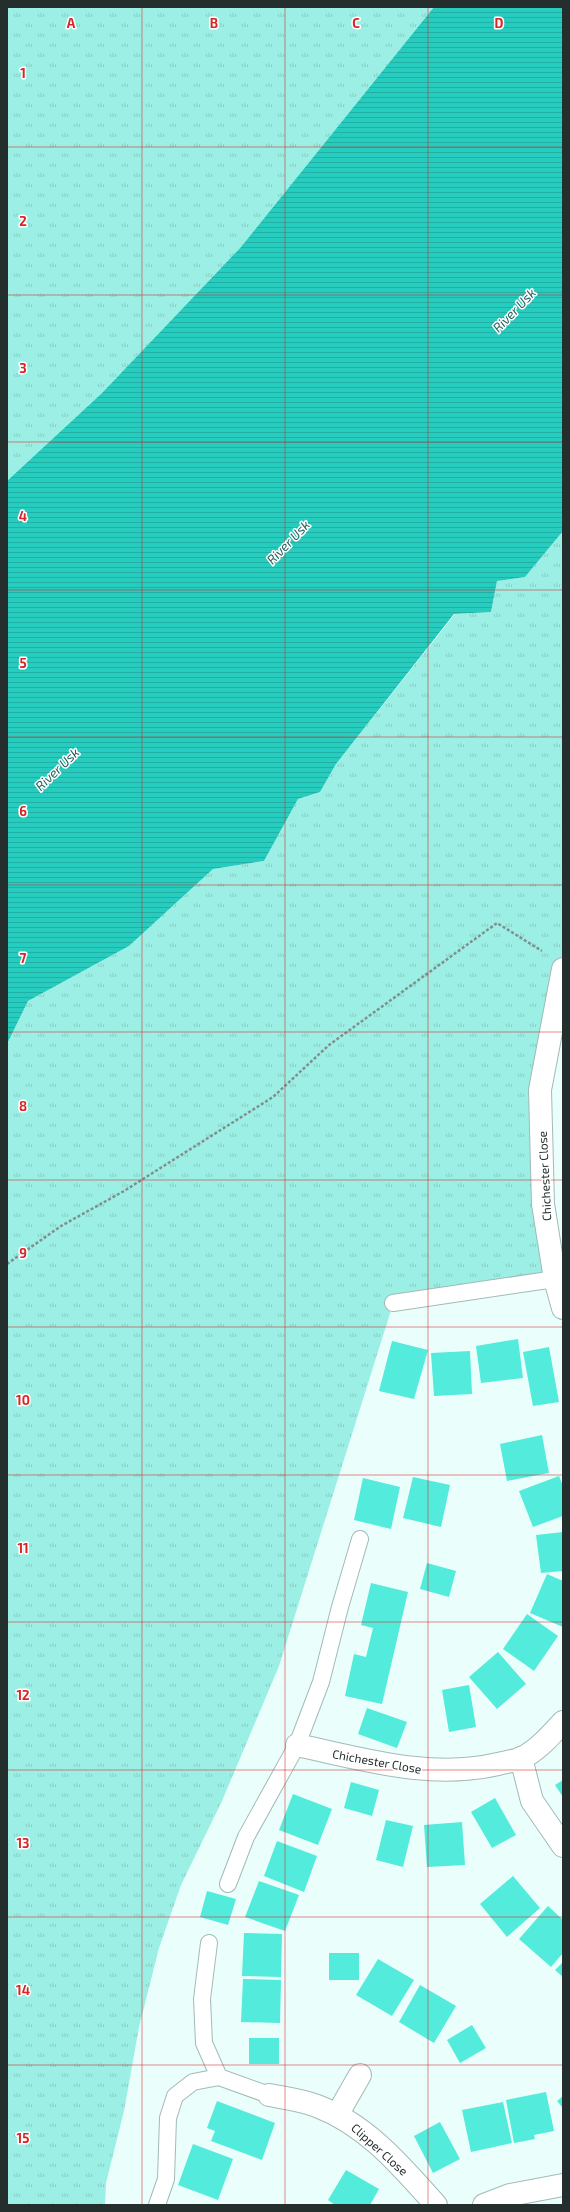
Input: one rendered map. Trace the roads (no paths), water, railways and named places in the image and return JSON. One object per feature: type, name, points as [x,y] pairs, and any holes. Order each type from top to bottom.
[{"type":"street","name":"Chichester Close","points":[[563,968],[540,1090],[543,1204],[555,1279],[563,1308]]},
{"type":"street","name":"Chichester Close","points":[[296,1745],[390,1765],[430,1770],[480,1768],[521,1758],[546,1741],[563,1722]]},
{"type":"street","points":[[521,1758],[532,1801],[563,1846]]},
{"type":"street","points":[[337,2115],[360,2075]]},
{"type":"street","name":"Clipper Close","points":[[269,2095],[316,2105],[354,2123],[395,2159],[436,2205]]},
{"type":"street","points":[[484,2205],[510,2195],[563,2185]]},
{"type":"lane","points":[[394,1303],[555,1279]]},
{"type":"lane","points":[[228,1884],[246,1837],[296,1745],[321,1682],[340,1607],[360,1538]]},
{"type":"lane","points":[[208,1943],[202,1999],[204,2043],[219,2077]]},
{"type":"lane","points":[[157,2205],[166,2179],[168,2118],[175,2096],[193,2082],[219,2077],[269,2095]]},
{"type":"water","name":"River Usk","points":[[434,7],[563,7],[563,531],[525,577],[497,581],[491,612],[454,614],[336,764],[320,792],[298,799],[264,861],[213,869],[129,946],[28,1001],[7,1044],[7,481],[102,393],[241,247]]}]
